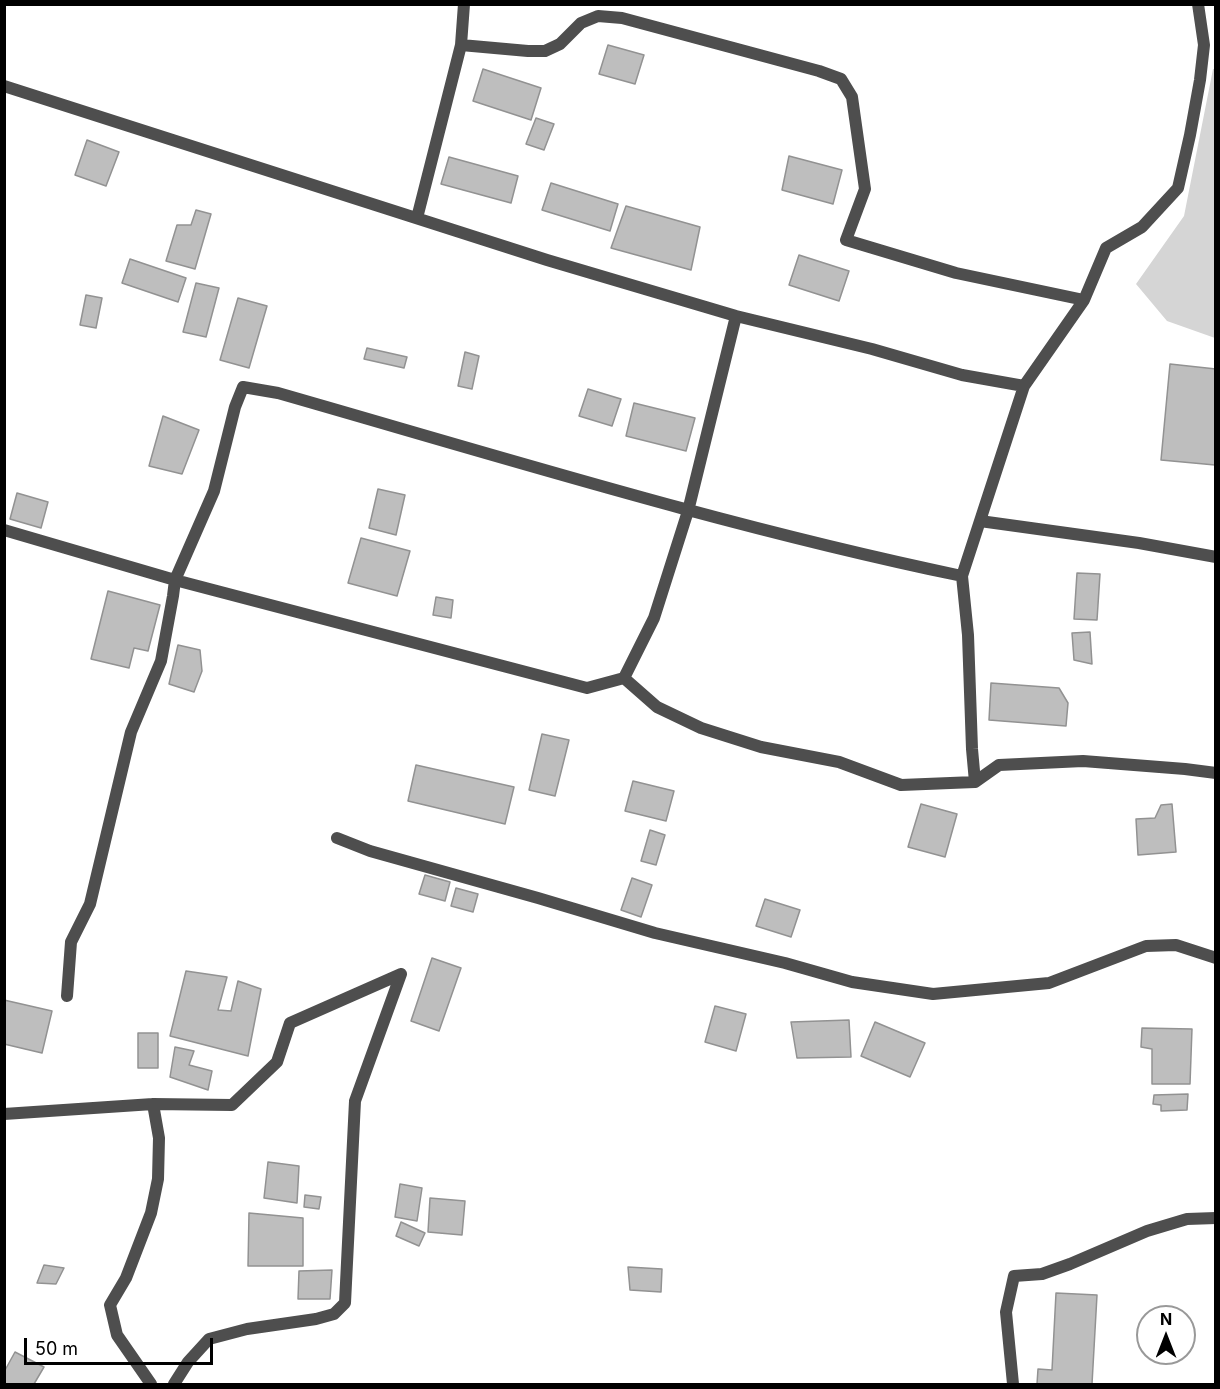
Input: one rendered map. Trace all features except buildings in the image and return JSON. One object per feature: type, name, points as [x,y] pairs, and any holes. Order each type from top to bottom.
[{"type":"street","points":[[417,218],[460,45],[464,4]]},
{"type":"street","points":[[975,783],[968,635],[962,576],[1024,386],[1084,300],[1106,248],[1142,227],[1178,188],[1200,80],[1210,45],[1198,4]]},
{"type":"street","points":[[460,45],[545,51],[560,44],[581,23],[598,16],[622,18],[819,71],[841,79],[852,97],[865,189],[846,240],[956,273],[1084,300]]},
{"type":"street","points":[[4,87],[547,260],[736,316],[872,349],[962,375],[1024,386]]},
{"type":"street","points":[[4,530],[175,580],[587,688],[624,678],[654,618],[688,511],[736,316]]},
{"type":"street","points":[[67,996],[71,942],[90,904],[131,732],[161,661],[175,580],[214,491],[235,407],[243,387],[278,393],[688,511],[962,576]]},
{"type":"street","points":[[981,521],[1139,543],[1215,558]]},
{"type":"street","points":[[624,678],[657,706],[701,728],[761,747],[839,762],[901,785],[975,783],[999,765],[1083,761],[1215,773]]},
{"type":"street","points":[[337,838],[370,850],[655,933],[852,981],[933,994],[1049,983],[1146,946],[1176,945],[1215,958]]},
{"type":"street","points":[[4,1114],[153,1104],[232,1106],[277,1062],[290,1023],[401,974],[355,1101],[345,1303],[334,1314],[316,1319],[247,1329],[209,1339],[188,1362],[174,1384]]},
{"type":"street","points":[[151,1384],[117,1335],[110,1305],[126,1278],[151,1213],[158,1179],[159,1138],[153,1104]]},
{"type":"street","points":[[1013,1384],[1006,1312],[1014,1276],[1042,1274],[1061,1268],[1147,1232],[1187,1219],[1215,1218]]},
{"type":"shaded area","points":[[1213,69],[1216,69],[1215,338],[1167,321],[1136,284],[1184,216]]}]
